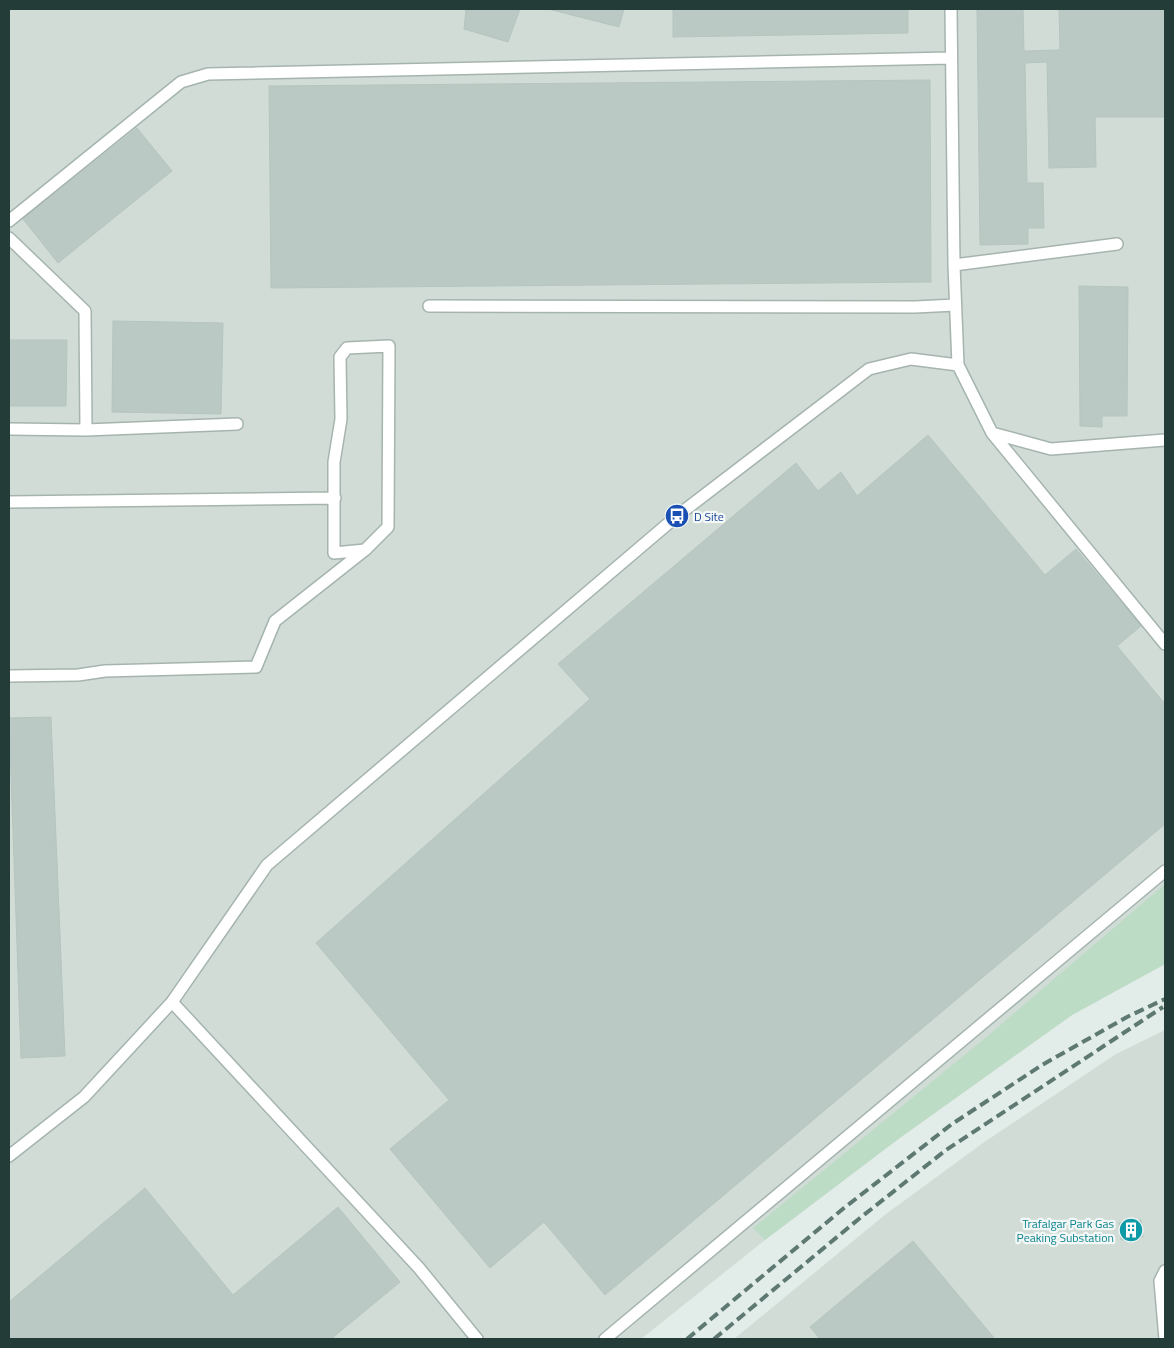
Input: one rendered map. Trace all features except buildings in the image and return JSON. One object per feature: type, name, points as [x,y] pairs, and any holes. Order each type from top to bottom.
[{"type":"lane","points":[[951,9],[954,265],[958,365],[992,433],[1165,644]]},
{"type":"lane","points":[[9,221],[181,82],[208,74],[952,58]]},
{"type":"lane","points":[[9,238],[85,311],[86,430]]},
{"type":"lane","points":[[954,265],[1117,244]]},
{"type":"lane","points":[[429,306],[915,308],[955,305]]},
{"type":"lane","points":[[9,676],[78,675],[105,671],[256,667],[275,621],[365,550],[388,527],[389,346],[347,348],[340,357],[341,419],[334,462],[334,553],[365,550]]},
{"type":"lane","points":[[9,1156],[84,1097],[172,1002],[267,865],[677,516],[869,369],[911,359],[958,365]]},
{"type":"lane","points":[[9,429],[86,430],[237,424]]},
{"type":"lane","points":[[992,433],[1051,449],[1165,440]]},
{"type":"lane","points":[[9,502],[335,498]]},
{"type":"lane","points":[[604,1339],[1165,871]]},
{"type":"lane","points":[[172,1002],[419,1268],[477,1339]]},
{"type":"lane","points":[[1165,1271],[1160,1281],[1165,1339]]},
{"type":"shaded area","points":[[9,9],[1165,9],[1165,964],[1072,1015],[897,1140],[765,1240],[641,1339],[9,1339]]},
{"type":"shaded area","points":[[1165,1030],[1165,1339],[734,1339],[886,1214],[983,1143],[1116,1054]]},
{"type":"green space","points":[[1165,884],[1165,964],[1072,1015],[897,1140],[765,1240],[753,1228],[984,1039]]},
{"type":"railway","points":[[687,1339],[844,1208],[952,1124],[1042,1065],[1127,1017],[1165,999]]},
{"type":"railway","points":[[714,1339],[860,1218],[946,1150],[1163,1007]]},
{"type":"place","name":"D Site","points":[[677,516]]},
{"type":"place","name":"Trafalgar Park Gas Peaking Substation","points":[[1131,1230]]}]
